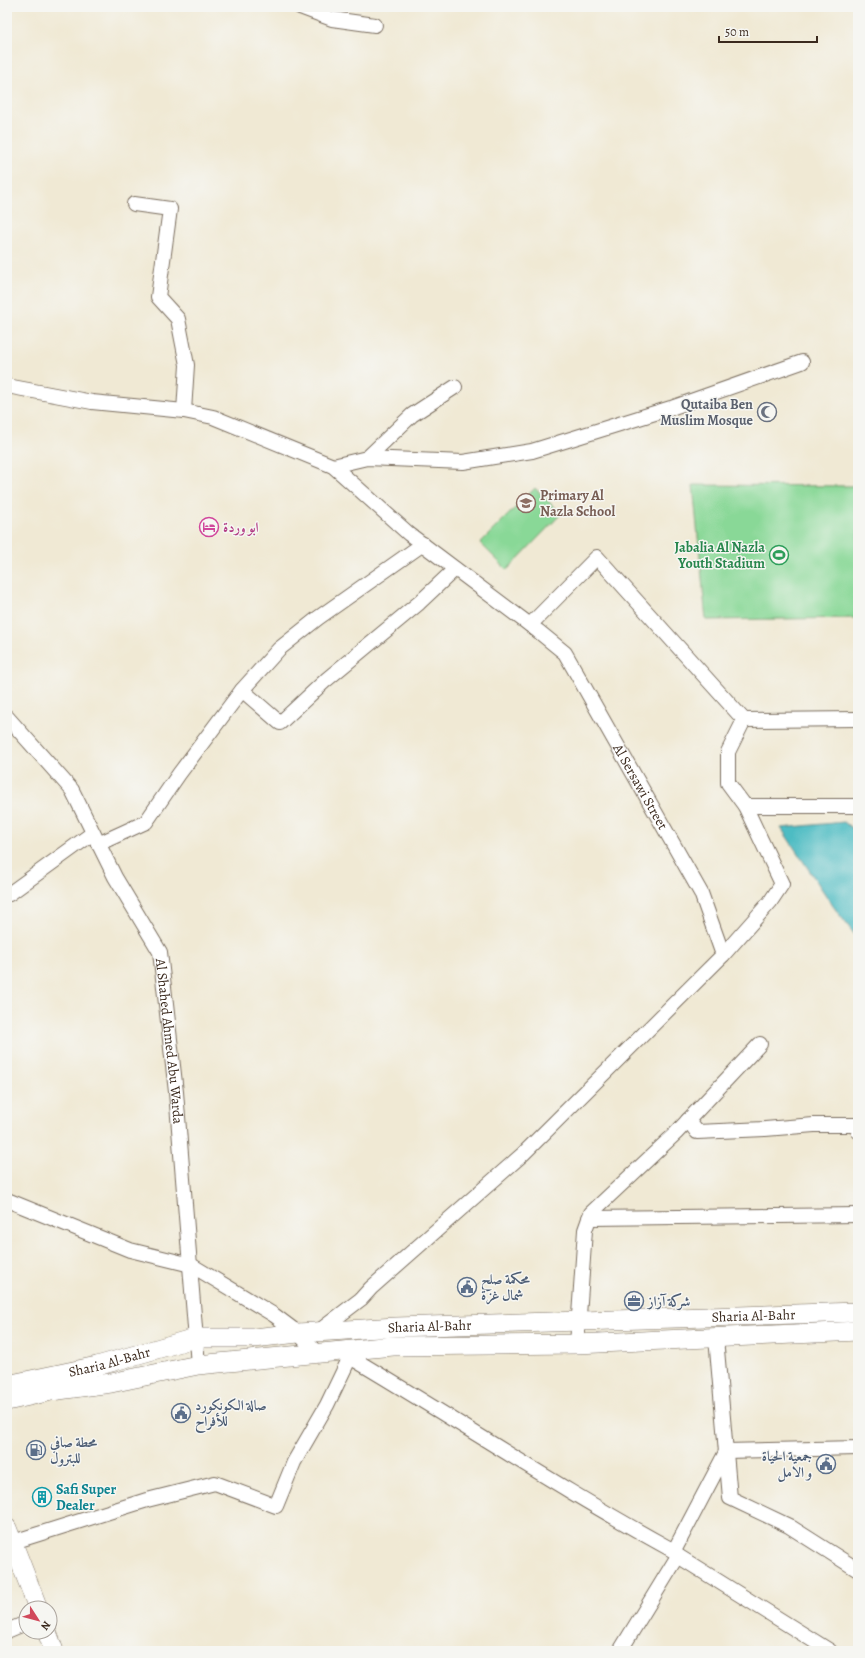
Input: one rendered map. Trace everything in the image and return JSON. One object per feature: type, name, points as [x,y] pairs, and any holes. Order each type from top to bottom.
[{"type":"main road","name":"Sharia Al-Bahr","points":[[7,1385],[97,1366],[196,1338],[254,1338],[298,1332],[319,1331],[858,1312]]},
{"type":"main road","name":"Sharia Al-Bahr","points":[[7,1401],[51,1391],[111,1383],[198,1365],[317,1353],[351,1354],[393,1346],[577,1344],[858,1331]]},
{"type":"main road","points":[[10,1535],[35,1600]]},
{"type":"main road","points":[[50,1640],[54,1651]]},
{"type":"street","points":[[300,7],[332,19],[375,24]]},
{"type":"street","points":[[134,204],[170,209],[158,297],[178,319],[187,365],[184,411]]},
{"type":"street","points":[[333,466],[367,458],[463,462],[532,451],[671,408],[802,362]]},
{"type":"street","name":"Al Sersawi Street","points":[[7,386],[92,402],[184,411],[213,417],[333,466],[409,534],[565,653],[701,893],[723,955]]},
{"type":"street","points":[[367,458],[412,415],[455,388]]},
{"type":"street","points":[[9,894],[96,839],[146,822],[179,774],[242,690],[279,649],[318,618],[423,544]]},
{"type":"street","points":[[534,628],[597,557],[744,720],[858,720]]},
{"type":"street","points":[[242,690],[280,724],[326,680],[419,602],[455,569]]},
{"type":"street","name":"Al Shahed Ahmed Abu Warda","points":[[7,717],[72,790],[115,877],[160,952],[176,1092],[198,1365]]},
{"type":"street","points":[[319,1331],[360,1299],[523,1154],[723,955],[770,902],[782,884],[745,806],[728,783],[728,752],[744,720]]},
{"type":"street","points":[[745,806],[858,806]]},
{"type":"street","points":[[577,1344],[580,1322],[585,1230],[591,1213],[688,1120],[760,1044]]},
{"type":"street","points":[[688,1120],[698,1132],[765,1129],[814,1124],[858,1125],[858,1131]]},
{"type":"street","points":[[7,1200],[130,1250],[191,1265],[274,1315],[298,1332],[317,1353]]},
{"type":"street","points":[[589,1218],[858,1215]]},
{"type":"street","points":[[716,1338],[730,1498],[789,1526],[858,1570]]},
{"type":"street","points":[[10,1535],[215,1483],[276,1506],[294,1462],[327,1405],[351,1354],[563,1488],[676,1554],[830,1651]]},
{"type":"street","points":[[726,1451],[858,1448]]},
{"type":"street","points":[[620,1651],[676,1554],[726,1451]]},
{"type":"street","points":[[7,1631],[18,1626]]},
{"type":"green space","name":"Jabalia Al Nazla Youth Stadium","points":[[693,485],[858,486],[858,618],[706,620]]},
{"type":"green space","points":[[535,488],[561,514],[507,570],[480,543]]},
{"type":"water","points":[[844,822],[858,833],[858,939],[833,906],[781,828]]},
{"type":"place","name":"Qutaiba Ben Muslim Mosque","points":[[767,412]]},
{"type":"place","name":"Primary Al Nazla School","points":[[526,503]]},
{"type":"place","name":"ابو وردة","points":[[209,527]]},
{"type":"place","name":"Jabalia Al Nazla Youth Stadium","points":[[779,555]]},
{"type":"place","name":"محكمة صلح شمال غزة","points":[[467,1287]]},
{"type":"place","name":"شركة آزاز","points":[[634,1301]]},
{"type":"place","name":"صالة الكونكورد للأفراح","points":[[181,1413]]},
{"type":"place","name":"محطة صافي للبترول","points":[[36,1450]]},
{"type":"place","name":"جمعية الحياة و الامل","points":[[826,1464]]},
{"type":"place","name":"Safi Super Dealer","points":[[42,1497]]}]
